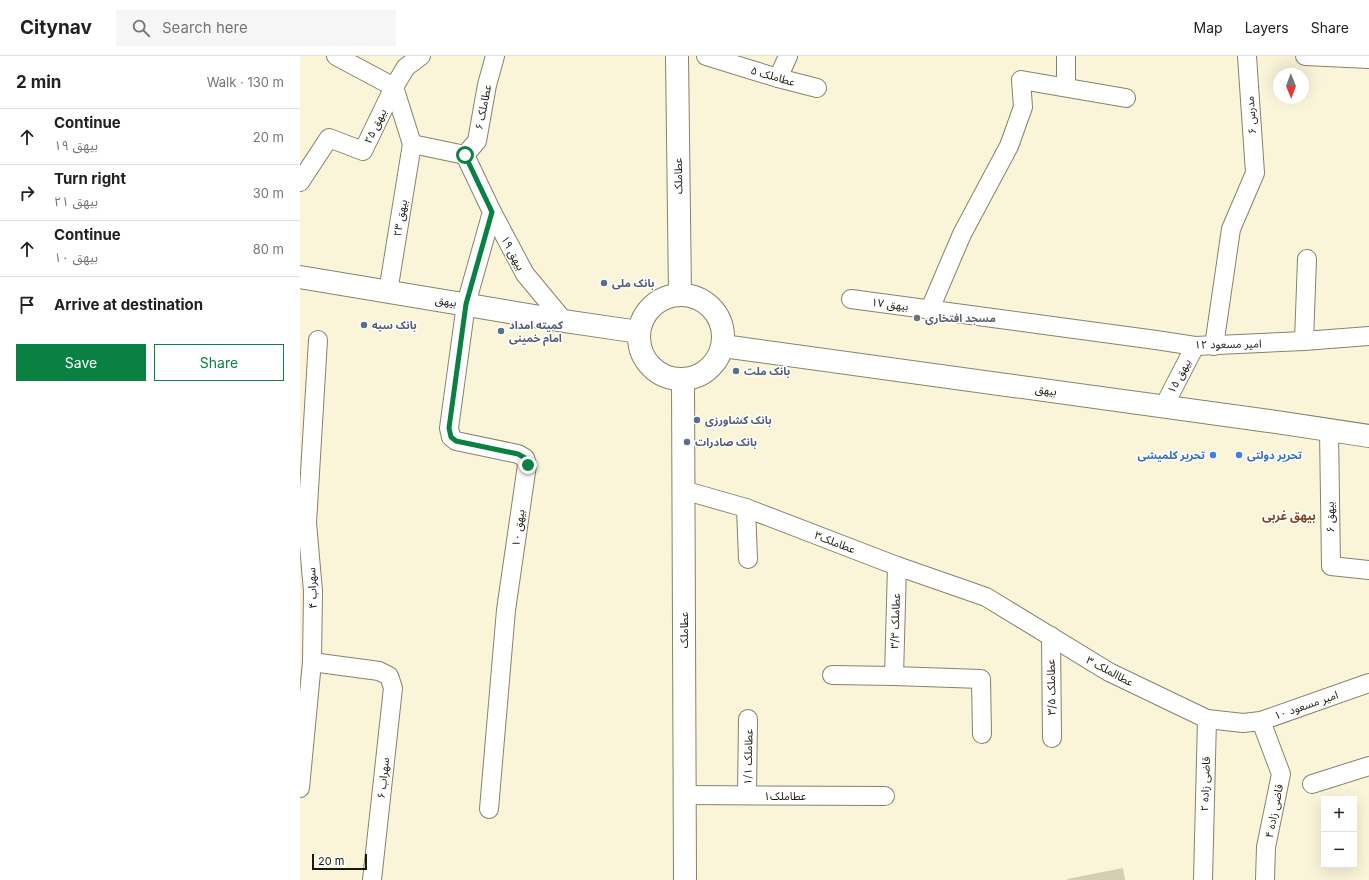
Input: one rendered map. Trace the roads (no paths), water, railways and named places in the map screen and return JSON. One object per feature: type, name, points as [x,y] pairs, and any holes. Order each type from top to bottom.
[{"type":"main road","name":"عطاملک","points":[[677,56],[680,295]]},
{"type":"main road","name":"بیهق","points":[[300,277],[639,332]]},
{"type":"main road","points":[[680,295],[693,297],[704,302],[714,310],[720,321],[723,333],[723,346],[718,358],[709,369],[697,376],[683,379],[668,378],[656,371],[646,360],[640,347],[639,332],[642,321],[648,310],[657,302],[668,297],[680,295]]},
{"type":"main road","name":"بیهق","points":[[723,346],[1164,406],[1369,436]]},
{"type":"main road","name":"عطاملک","points":[[683,379],[685,880]]},
{"type":"street","points":[[336,56],[394,87],[412,144],[465,155]]},
{"type":"street","points":[[394,87],[406,67],[420,56]]},
{"type":"street","name":"عطاملک ۶","points":[[465,155],[477,140],[487,85],[495,56]]},
{"type":"street","name":"عطاملک ۵","points":[[706,56],[817,88]]},
{"type":"street","points":[[778,78],[780,56]]},
{"type":"street","points":[[778,78],[788,56]]},
{"type":"street","points":[[1066,56],[1066,87]]},
{"type":"street","name":"مدرس ۶","points":[[1214,346],[1231,229],[1255,173],[1247,56]]},
{"type":"street","points":[[1305,56],[1369,58]]},
{"type":"street","points":[[930,309],[962,234],[1009,146],[1023,106],[1021,80],[1126,98]]},
{"type":"street","name":"بیهق ۲۵","points":[[300,182],[329,138],[363,151],[394,87]]},
{"type":"street","name":"بیهق ۲۳","points":[[388,292],[412,144]]},
{"type":"street","name":"بیهق ۱۹","points":[[465,155],[492,212],[525,274],[564,321]]},
{"type":"street","points":[[466,304],[492,212]]},
{"type":"street","points":[[1304,341],[1307,259]]},
{"type":"street","name":"بیهق ۱۷","points":[[851,299],[1064,327]]},
{"type":"street","name":"بیهق ۱۰","points":[[466,304],[449,428],[451,437],[456,441],[518,454],[525,458],[528,465],[506,610],[489,809]]},
{"type":"street","name":"امیر مسعود ۱۲","points":[[1064,327],[1195,346],[1304,341],[1369,336]]},
{"type":"street","name":"سهراب ۴","points":[[300,788],[312,662],[313,591],[304,523],[318,340]]},
{"type":"street","name":"بیهق ۱۵","points":[[1164,406],[1195,346]]},
{"type":"street","name":"بیهق ۶","points":[[1329,430],[1331,566],[1369,570]]},
{"type":"street","name":"عطاملک۳","points":[[683,490],[746,508],[897,566],[986,597]]},
{"type":"street","points":[[746,508],[748,559]]},
{"type":"street","name":"عطاملک ۳/۳","points":[[894,676],[897,566]]},
{"type":"street","name":"عطاالملک ۳","points":[[986,597],[1109,672],[1207,719],[1243,723]]},
{"type":"street","name":"عطاملک ۳/۵","points":[[1051,636],[1052,738]]},
{"type":"street","name":"سهراب ۶","points":[[312,662],[379,671],[389,676],[393,688],[372,880]]},
{"type":"street","points":[[832,675],[981,679],[982,734]]},
{"type":"street","name":"امیر مسعود ۱۰","points":[[1243,723],[1261,721],[1369,683]]},
{"type":"street","name":"عطاملک ۱/۱","points":[[747,796],[748,719]]},
{"type":"street","name":"قاضی زاده ۲","points":[[1203,880],[1207,719]]},
{"type":"street","name":"قاضی زاده ۴","points":[[1261,721],[1281,774],[1266,847],[1265,880]]},
{"type":"street","points":[[1312,784],[1369,766]]},
{"type":"street","name":"عطاملک۱","points":[[684,795],[885,796]]},
{"type":"place","name":"بانک ملی","points":[[604,283]]},
{"type":"place","name":"مسجد افتخاری","points":[[917,318]]},
{"type":"place","name":"بانک سپه","points":[[364,325]]},
{"type":"place","name":"کمیته امداد امام خمینی","points":[[501,331]]},
{"type":"place","name":"بانک ملت","points":[[736,371]]},
{"type":"place","name":"بانک کشاورزی","points":[[697,420]]},
{"type":"place","name":"بانک صادرات","points":[[687,442]]},
{"type":"place","name":"تحریر کلمیشی","points":[[1213,455]]},
{"type":"place","name":"تحریر دولتی","points":[[1239,455]]},
{"type":"district","name":"بیهق غربی","points":[[1289,516]]}]
